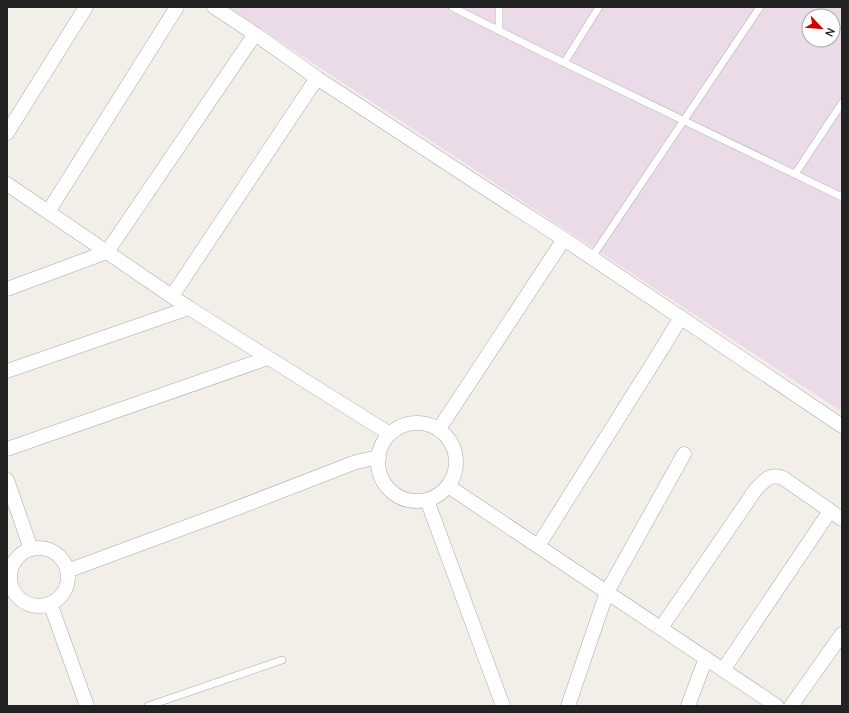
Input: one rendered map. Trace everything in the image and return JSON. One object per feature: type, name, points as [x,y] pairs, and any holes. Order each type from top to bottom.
[{"type":"street","points":[[7,133],[86,7]]},
{"type":"street","points":[[48,212],[177,7]]},
{"type":"street","points":[[214,7],[317,78],[681,316],[842,426]]},
{"type":"street","points":[[7,289],[107,252],[255,34]]},
{"type":"street","points":[[172,296],[317,78]]},
{"type":"street","points":[[7,184],[189,308],[390,434]]},
{"type":"street","points":[[438,429],[564,239]]},
{"type":"street","points":[[7,371],[189,308]]},
{"type":"street","points":[[538,546],[681,316]]},
{"type":"street","points":[[7,449],[268,358]]},
{"type":"street","points":[[413,423],[426,424],[438,429],[448,438],[454,449],[456,462],[454,474],[448,486],[427,500],[414,501],[402,498],[391,491],[383,481],[379,469],[379,457],[382,444],[390,434],[401,427],[413,423]]},
{"type":"street","points":[[568,706],[607,592],[684,454]]},
{"type":"street","points":[[67,572],[356,462],[379,457]]},
{"type":"street","points":[[661,628],[756,489],[766,479],[773,476],[783,478],[842,519]]},
{"type":"street","points":[[7,480],[31,549]]},
{"type":"street","points":[[448,486],[777,706]]},
{"type":"street","points":[[427,500],[503,706]]},
{"type":"street","points":[[723,670],[830,511]]},
{"type":"street","points":[[40,548],[50,550],[58,555],[64,562],[67,572],[68,581],[58,598],[41,606],[32,605],[23,601],[9,588],[11,568],[22,553],[31,549],[40,548]]},
{"type":"street","points":[[50,603],[86,706]]},
{"type":"street","points":[[791,706],[842,634]]},
{"type":"street","points":[[688,706],[706,658]]},
{"type":"lane","points":[[452,7],[842,197]]},
{"type":"lane","points":[[499,7],[499,31]]},
{"type":"lane","points":[[564,62],[599,7]]},
{"type":"lane","points":[[592,257],[760,7]]},
{"type":"lane","points":[[795,174],[842,103]]},
{"type":"lane","points":[[148,706],[282,660]]},
{"type":"shaded area","points":[[228,7],[842,7],[842,412]]}]
